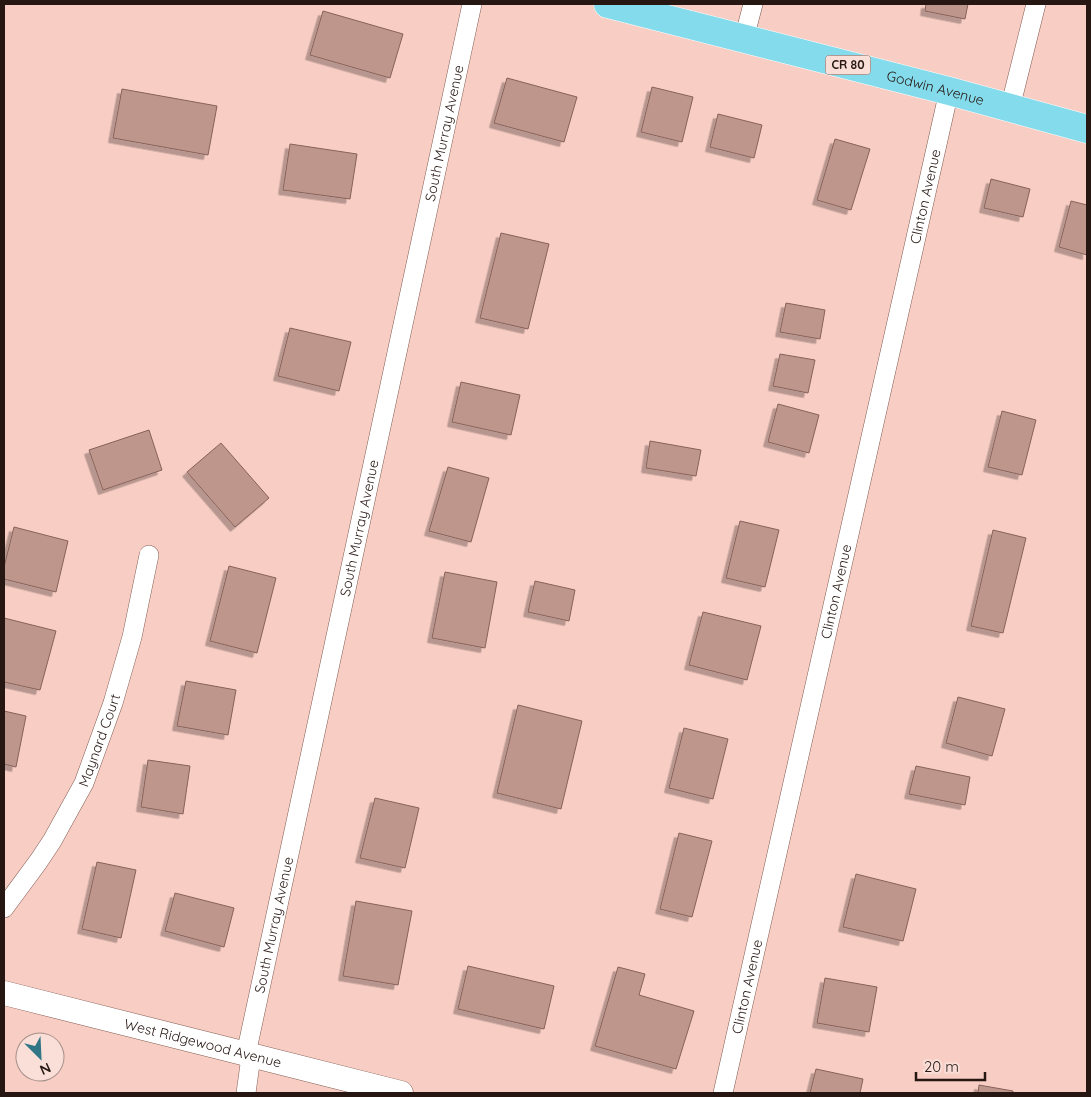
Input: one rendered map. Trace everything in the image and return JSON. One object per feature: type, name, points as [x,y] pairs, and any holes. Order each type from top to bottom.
[{"type":"main road","name":"Godwin Avenue","points":[[608,4],[949,91],[1087,129]]},
{"type":"street","name":"South Murray Avenue","points":[[246,1093],[250,1064],[246,1054],[472,4]]},
{"type":"street","points":[[744,39],[753,4]]},
{"type":"street","points":[[1010,108],[1036,4]]},
{"type":"street","name":"Clinton Avenue","points":[[722,1093],[949,91]]},
{"type":"street","name":"Maynard Court","points":[[4,908],[52,841],[84,783],[113,703],[132,637],[149,555]]},
{"type":"street","name":"West Ridgewood Avenue","points":[[4,993],[401,1093]]},
{"type":"building","points":[[926,4],[968,4],[965,19],[925,11]]},
{"type":"building","points":[[323,11],[403,34],[390,78],[310,55]]},
{"type":"building","points":[[507,78],[577,97],[564,142],[494,123]]},
{"type":"building","points":[[652,87],[693,97],[682,142],[641,132]]},
{"type":"building","points":[[122,89],[217,106],[208,155],[113,138]]},
{"type":"building","points":[[718,114],[762,125],[754,158],[710,147]]},
{"type":"building","points":[[835,139],[870,149],[851,210],[817,200]]},
{"type":"building","points":[[290,144],[357,154],[350,199],[283,190]]},
{"type":"building","points":[[991,179],[1030,189],[1023,217],[984,208]]},
{"type":"building","points":[[1071,201],[1087,205],[1087,255],[1059,247]]},
{"type":"building","points":[[501,233],[549,244],[528,329],[480,318]]},
{"type":"building","points":[[786,303],[825,310],[820,339],[780,332]]},
{"type":"building","points":[[290,328],[351,342],[339,391],[278,376]]},
{"type":"building","points":[[780,354],[815,360],[808,393],[773,386]]},
{"type":"building","points":[[461,382],[520,395],[511,435],[452,422]]},
{"type":"building","points":[[778,404],[819,415],[809,453],[768,442]]},
{"type":"building","points":[[1002,411],[1036,420],[1022,475],[988,467]]},
{"type":"building","points":[[149,430],[162,470],[103,490],[89,450]]},
{"type":"building","points":[[650,441],[701,450],[696,476],[646,468]]},
{"type":"building","points":[[221,443],[269,498],[235,527],[187,472]]},
{"type":"building","points":[[448,467],[489,478],[471,542],[429,531]]},
{"type":"building","points":[[740,521],[779,530],[765,587],[726,578]]},
{"type":"building","points":[[14,527],[68,541],[56,592],[4,579],[4,567]]},
{"type":"building","points":[[993,530],[1026,538],[1003,633],[971,626]]},
{"type":"building","points":[[229,566],[276,578],[257,653],[210,641]]},
{"type":"building","points":[[445,572],[497,582],[485,648],[432,638]]},
{"type":"building","points":[[535,581],[575,590],[569,621],[528,612]]},
{"type":"building","points":[[703,612],[761,626],[747,680],[689,665]]},
{"type":"building","points":[[4,618],[56,631],[40,690],[4,682]]},
{"type":"building","points":[[186,681],[236,690],[228,735],[177,726]]},
{"type":"building","points":[[958,697],[1005,709],[992,756],[946,743]]},
{"type":"building","points":[[518,705],[582,721],[561,809],[497,793]]},
{"type":"building","points":[[4,711],[26,716],[16,767],[4,764]]},
{"type":"building","points":[[684,728],[728,739],[713,799],[669,788]]},
{"type":"building","points":[[148,760],[190,766],[183,814],[141,807]]},
{"type":"building","points":[[916,766],[970,777],[965,805],[909,794]]},
{"type":"building","points":[[375,798],[419,808],[405,868],[360,858]]},
{"type":"building","points":[[679,833],[712,841],[692,917],[660,909]]},
{"type":"building","points":[[97,862],[136,870],[121,938],[82,929]]},
{"type":"building","points":[[856,874],[916,889],[903,941],[843,927]]},
{"type":"building","points":[[175,893],[234,908],[224,947],[165,931]]},
{"type":"building","points":[[356,901],[412,911],[398,985],[343,976]]},
{"type":"building","points":[[468,966],[554,986],[544,1029],[458,1009]]},
{"type":"building","points":[[618,967],[645,974],[639,995],[694,1011],[676,1069],[595,1046]]},
{"type":"building","points":[[825,978],[877,987],[869,1032],[817,1023]]},
{"type":"building","points":[[816,1069],[863,1079],[860,1093],[810,1093]]},
{"type":"building","points":[[979,1085],[1013,1091],[1013,1093],[978,1093]]}]
